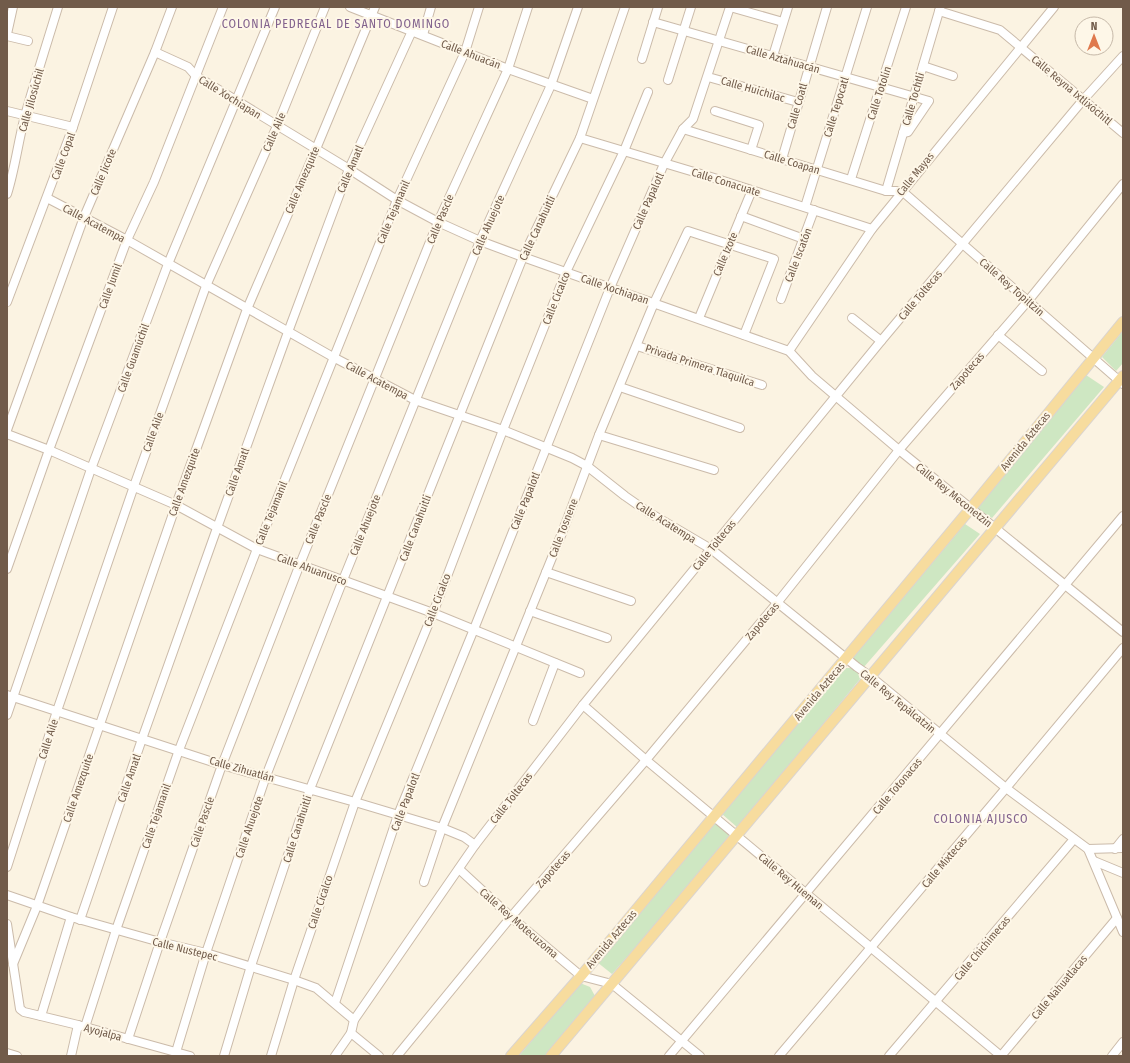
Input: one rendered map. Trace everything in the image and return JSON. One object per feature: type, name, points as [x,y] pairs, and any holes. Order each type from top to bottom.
[{"type":"main road","name":"Avenida Aztecas","points":[[511,1056],[581,976],[971,508],[1123,322]]},
{"type":"main road","points":[[551,1056],[994,528],[1122,380]]},
{"type":"street","points":[[13,7],[7,35],[28,41]]},
{"type":"street","name":"Calle Jilosúchil","points":[[7,194],[25,116],[58,7]]},
{"type":"street","name":"Calle Copal","points":[[7,302],[73,127],[113,7]]},
{"type":"street","name":"Calle Jicote","points":[[7,430],[84,217],[155,52],[172,7]]},
{"type":"street","name":"Calle Jumil","points":[[7,569],[49,450],[127,240],[154,182],[223,7]]},
{"type":"street","name":"Calle Guamúchil","points":[[7,715],[10,696],[91,469],[168,264],[274,7]]},
{"type":"street","name":"Calle Aile","points":[[7,867],[57,711],[134,486],[206,286],[277,126],[325,7]]},
{"type":"street","name":"Calle Ahuacán","points":[[350,7],[508,69],[593,99]]},
{"type":"street","name":"Calle Amezquite","points":[[13,964],[37,906],[176,505],[247,309],[375,7]]},
{"type":"street","points":[[423,35],[431,7]]},
{"type":"street","name":"Calle Tejamanil","points":[[71,1056],[179,750],[257,549],[397,200],[465,52],[480,7]]},
{"type":"street","name":"Calle Pascle","points":[[128,1039],[160,942],[222,765],[300,564],[438,222],[508,69],[528,7]]},
{"type":"street","name":"Calle Ahuejote","points":[[176,1052],[206,953],[266,776],[480,240],[551,85],[578,7]]},
{"type":"street","name":"Calle Canahuitli","points":[[224,1056],[251,966],[310,789],[388,597],[458,416],[523,257],[580,138],[625,7]]},
{"type":"street","points":[[642,60],[658,7]]},
{"type":"street","points":[[668,80],[691,7]]},
{"type":"street","points":[[730,7],[783,22]]},
{"type":"street","name":"Calle Papalotl","points":[[335,1003],[398,815],[610,288],[664,164],[683,129],[693,119],[730,7]]},
{"type":"street","points":[[773,56],[788,7]]},
{"type":"street","name":"Calle Coatl","points":[[782,159],[827,7]]},
{"type":"street","name":"Calle Tepocatl","points":[[805,207],[867,7]]},
{"type":"street","name":"Calle Totolin","points":[[851,180],[906,7]]},
{"type":"street","name":"Calle Mayas","points":[[789,351],[872,228],[1054,7]]},
{"type":"street","name":"Calle Reyna Ixtlixóchitl","points":[[940,9],[1000,30],[1123,133]]},
{"type":"street","name":"Calle Tochtli","points":[[886,191],[940,9]]},
{"type":"street","name":"Calle Aztahuacán","points":[[653,22],[929,101],[908,132],[903,133]]},
{"type":"street","name":"Calle Amatl","points":[[80,920],[216,528],[288,332],[349,169],[412,31]]},
{"type":"street","name":"Calle Xochiapan","points":[[155,52],[188,67],[196,76],[397,200],[438,222],[523,257],[789,351]]},
{"type":"street","name":"Calle Toltecas","points":[[335,1056],[351,1032],[354,1020],[475,845],[583,705],[881,341],[1084,100],[1123,56]]},
{"type":"street","points":[[923,66],[953,76]]},
{"type":"street","name":"Calle Huichilac","points":[[708,77],[798,102]]},
{"type":"street","name":"Calle Cicalco","points":[[271,1056],[294,980],[355,802],[432,613],[566,272],[624,151],[648,92]]},
{"type":"street","points":[[7,111],[73,127]]},
{"type":"street","points":[[715,111],[758,125],[751,150]]},
{"type":"street","name":"Calle Coapan","points":[[683,129],[886,191],[902,191]]},
{"type":"street","name":"Calle Conacuate","points":[[580,138],[872,228]]},
{"type":"street","name":"Zapotecas","points":[[397,1056],[511,918],[646,760],[777,603],[899,450],[1028,301],[1123,184]]},
{"type":"street","name":"Calle Izote","points":[[699,318],[752,190]]},
{"type":"street","name":"Calle Rey Topiltzin","points":[[902,191],[1093,358],[1122,380]]},
{"type":"street","name":"Calle Acatempa","points":[[47,198],[127,240],[333,357],[415,400],[458,416],[503,430],[572,458],[587,466],[625,496],[652,514],[711,549]]},
{"type":"street","name":"Calle Iscatón","points":[[781,299],[814,210]]},
{"type":"street","points":[[741,216],[804,239]]},
{"type":"street","name":"Calle Tosnene","points":[[424,882],[442,828],[546,572],[599,435],[654,303],[688,231],[730,244]]},
{"type":"street","points":[[730,244],[774,259],[744,335]]},
{"type":"street","points":[[852,318],[881,341]]},
{"type":"street","points":[[998,335],[1042,371]]},
{"type":"street","name":"Privada Primera Tlaquilca","points":[[637,346],[762,385]]},
{"type":"street","name":"Calle Rey Meconetzin","points":[[789,351],[812,376],[836,397],[994,528],[1123,632]]},
{"type":"street","points":[[620,386],[740,428]]},
{"type":"street","name":"Calle Ahuanusco","points":[[7,434],[49,450],[176,505],[257,549],[474,629],[580,673]]},
{"type":"street","points":[[599,435],[714,470]]},
{"type":"street","name":"Calle Totonacas","points":[[669,1056],[1123,516]]},
{"type":"street","name":"Calle Rey Tepálcatzin","points":[[711,549],[870,676],[1006,788],[1088,849]]},
{"type":"street","points":[[546,572],[631,601]]},
{"type":"street","points":[[530,611],[607,638]]},
{"type":"street","name":"Calle Mixtecas","points":[[779,1056],[1123,648]]},
{"type":"street","points":[[533,721],[555,663]]},
{"type":"street","name":"Calle Zihuatlán","points":[[10,696],[222,765],[266,776],[442,828],[464,837],[475,845]]},
{"type":"street","name":"Calle Rey Hueman","points":[[583,705],[646,760],[1001,1056]]},
{"type":"street","name":"Calle Chichimecas","points":[[890,1056],[1074,839]]},
{"type":"street","points":[[1123,839],[1119,848],[1088,849],[1123,932]]},
{"type":"street","points":[[1094,861],[1123,873]]},
{"type":"street","name":"Calle Rey Motecuzoma","points":[[458,870],[511,918],[581,976]]},
{"type":"street","name":"Calle Nustepec","points":[[7,895],[80,920],[206,953],[294,980],[316,988],[354,1020]]},
{"type":"street","points":[[41,1016],[71,917]]},
{"type":"street","name":"Calle Nahuatlacas","points":[[1001,1056],[1117,918]]},
{"type":"street","points":[[7,924],[13,964]]},
{"type":"street","name":"Ayojalpa","points":[[13,964],[19,1005],[20,1009],[24,1012],[82,1026],[190,1056]]},
{"type":"street","points":[[581,976],[612,984],[700,1056]]},
{"type":"street","points":[[351,1032],[379,1056]]},
{"type":"street","points":[[1112,1056],[1123,1042]]},
{"type":"street","points":[[7,1054],[17,1056]]},
{"type":"green space","points":[[1123,331],[1123,363],[1116,371],[1102,357]]},
{"type":"green space","points":[[1086,375],[1104,387],[992,518],[977,509]]},
{"type":"green space","points":[[965,524],[980,534],[863,668],[850,661]]},
{"type":"green space","points":[[845,668],[856,668],[860,679],[738,828],[722,814]]},
{"type":"green space","points":[[716,821],[733,836],[612,974],[597,962]]},
{"type":"green space","points":[[580,983],[590,987],[595,996],[545,1056],[519,1056]]},
{"type":"district","name":"COLONIA PEDREGAL DE SANTO DOMINGO","points":[[336,24]]},
{"type":"district","name":"COLONIA AJUSCO","points":[[981,819]]}]
